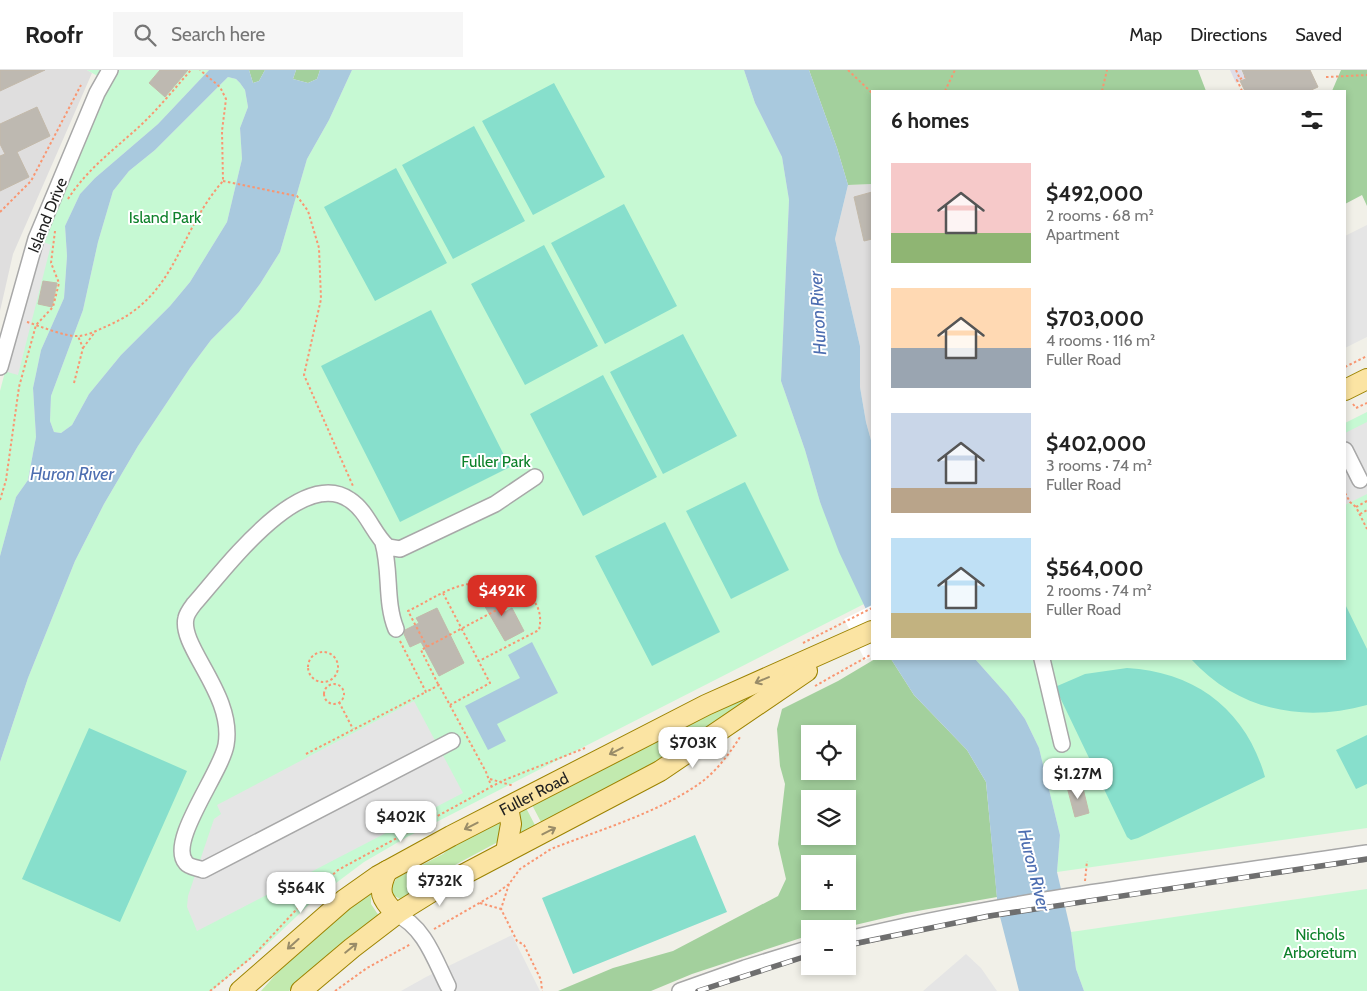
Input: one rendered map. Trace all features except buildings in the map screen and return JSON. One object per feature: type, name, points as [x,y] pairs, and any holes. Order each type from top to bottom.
[{"type":"main road","points":[[1346,390],[1367,379]]},
{"type":"main road","name":"Fuller Road","points":[[240,991],[344,900],[387,871],[706,705],[864,636]]},
{"type":"main road","name":"Fuller Road","points":[[301,991],[396,914],[436,889],[660,771],[864,636]]},
{"type":"main road","points":[[506,852],[511,824],[508,807]]},
{"type":"main road","points":[[387,871],[382,880],[381,892],[384,902],[396,914]]},
{"type":"street","name":"Island Drive","points":[[0,366],[36,239],[97,93],[110,70]]},
{"type":"street","points":[[1346,452],[1360,480]]},
{"type":"street","points":[[383,543],[392,548],[410,546],[502,500],[535,477]]},
{"type":"street","points":[[396,629],[391,617],[389,573],[383,543],[363,511],[350,499],[334,493],[317,496],[282,510],[266,524],[194,604],[186,618],[187,632],[216,687],[225,712],[228,730],[219,768],[186,829],[181,844],[182,857],[187,865],[203,870],[452,740]]},
{"type":"street","points":[[1042,660],[1062,744]]},
{"type":"street","points":[[856,937],[990,909],[1367,852]]},
{"type":"street","points":[[396,914],[407,919],[422,937],[448,986]]},
{"type":"street","points":[[680,991],[801,951]]},
{"type":"path","points":[[66,203],[84,178],[115,146],[142,124],[191,70]]},
{"type":"path","points":[[20,320],[74,336],[95,331],[120,319],[150,299],[168,276],[207,200],[223,182],[222,131],[226,99],[220,87],[200,70]]},
{"type":"path","points":[[848,70],[871,93]]},
{"type":"path","points":[[945,90],[955,70]]},
{"type":"path","points":[[1102,90],[1108,70]]},
{"type":"path","points":[[1236,70],[1240,78]]},
{"type":"path","points":[[1326,77],[1367,75]]},
{"type":"path","points":[[1240,78],[1245,77]]},
{"type":"path","points":[[1240,78],[1237,80],[1242,90]]},
{"type":"path","points":[[0,212],[31,181],[81,85]]},
{"type":"path","points":[[223,182],[297,196],[308,211],[319,248],[321,299],[304,375],[354,487]]},
{"type":"path","points":[[0,500],[6,480],[19,387],[36,325],[53,308],[59,283],[51,263],[55,227]]},
{"type":"path","points":[[74,383],[83,348],[95,331]]},
{"type":"path","points":[[78,336],[83,348]]},
{"type":"path","points":[[1346,366],[1367,356]]},
{"type":"path","points":[[1356,408],[1367,403]]},
{"type":"path","points":[[1346,495],[1350,502],[1356,506],[1367,529]]},
{"type":"path","points":[[1356,506],[1367,501]]},
{"type":"path","points":[[1360,514],[1367,510]]},
{"type":"path","points":[[427,647],[408,612],[443,593],[459,586],[496,582],[527,594],[536,603],[542,618],[539,630],[479,661]]},
{"type":"path","points":[[443,593],[490,683],[450,705]]},
{"type":"path","points":[[492,788],[490,779],[421,650],[527,594]]},
{"type":"path","points":[[846,622],[871,609]]},
{"type":"path","points":[[396,629],[426,692]]},
{"type":"path","points":[[328,652],[337,660],[337,672],[330,680],[318,681],[309,673],[309,662],[316,653],[328,652]]},
{"type":"path","points":[[812,687],[871,654]]},
{"type":"path","points":[[330,680],[331,684]]},
{"type":"path","points":[[331,684],[339,685],[344,691],[343,698],[339,702],[330,703],[325,697],[325,689],[331,684]]},
{"type":"path","points":[[306,754],[439,685]]},
{"type":"path","points":[[339,702],[353,729]]},
{"type":"path","points":[[335,991],[367,968],[480,903],[509,884],[520,869],[551,849],[658,806],[702,781],[722,762],[740,736]]},
{"type":"path","points":[[490,779],[516,787]]},
{"type":"path","points":[[1079,895],[1087,875],[1087,861]]},
{"type":"path","points":[[509,884],[502,909],[517,941],[524,945],[542,980],[542,991]]},
{"type":"path","points":[[480,903],[502,909]]},
{"type":"shaded area","points":[[0,70],[87,70],[92,73],[13,254],[0,311]]},
{"type":"shaded area","points":[[1230,70],[1241,70],[1246,79],[1236,83]]},
{"type":"shaded area","points":[[871,184],[871,440],[860,387],[860,346],[835,239],[848,185]]},
{"type":"shaded area","points":[[1367,225],[1367,337],[1346,348],[1346,236]]},
{"type":"shaded area","points":[[36,239],[51,245],[18,375],[0,370]]},
{"type":"shaded area","points":[[1367,422],[1367,494],[1346,504],[1346,432]]},
{"type":"shaded area","points":[[414,701],[463,793],[197,931],[187,907],[188,896],[214,819],[221,814],[217,805]]},
{"type":"shaded area","points":[[512,935],[540,991],[401,991],[426,977]]},
{"type":"shaded area","points":[[966,954],[981,968],[997,991],[923,991]]},
{"type":"green space","name":"Island Park","points":[[87,70],[209,70],[158,124],[95,178],[80,194],[65,226],[67,256],[64,298],[41,350],[33,388],[36,437],[28,480],[16,497],[0,556],[0,391],[40,238],[108,82]]},
{"type":"green space","points":[[249,70],[265,70],[259,81],[253,83]]},
{"type":"green space","points":[[296,70],[320,70],[317,79],[308,83],[293,79]]},
{"type":"green space","name":"Fuller Park","points":[[352,70],[744,70],[755,103],[782,157],[789,200],[781,381],[805,450],[820,502],[864,604],[407,837],[364,862],[316,898],[258,953],[211,991],[0,991],[0,762],[28,678],[75,561],[104,504],[138,446],[190,368],[211,340],[239,312],[260,284],[280,252],[307,159],[329,120]]},
{"type":"green space","points":[[809,70],[1198,70],[1206,90],[871,90],[871,184],[848,185]]},
{"type":"green space","points":[[1341,70],[1367,70],[1367,206],[1362,195],[1346,203],[1346,90],[1332,90]]},
{"type":"green space","name":"Island Park","points":[[228,77],[236,79],[245,90],[248,107],[240,128],[242,159],[227,222],[190,282],[170,306],[121,355],[89,394],[72,425],[61,433],[54,432],[50,421],[51,396],[83,310],[98,242],[113,191],[129,171],[155,150]]},
{"type":"green space","points":[[554,83],[605,177],[533,215],[482,121]]},
{"type":"green space","points":[[474,126],[525,221],[453,259],[402,165]]},
{"type":"green space","points":[[396,168],[447,263],[375,301],[324,207]]},
{"type":"green space","points":[[624,204],[677,306],[605,344],[551,243]]},
{"type":"green space","points":[[544,245],[598,346],[525,385],[471,284]]},
{"type":"green space","points":[[431,310],[510,467],[400,522],[321,366]]},
{"type":"green space","points":[[683,334],[737,436],[663,474],[610,372]]},
{"type":"green space","points":[[603,375],[657,477],[583,516],[530,414]]},
{"type":"green space","points":[[1367,412],[1367,828],[1057,872],[1060,835],[1039,748],[1025,719],[1008,696],[976,660],[1346,660],[1346,422]]},
{"type":"green space","points":[[745,482],[789,570],[731,599],[686,511]]},
{"type":"green space","points":[[665,522],[720,632],[652,666],[595,556]]},
{"type":"green space","points":[[1346,606],[1367,649],[1367,705],[1319,713],[1295,712],[1272,708],[1250,701],[1229,690],[1209,676],[1192,660],[1346,660]]},
{"type":"green space","points":[[811,660],[670,757],[542,824],[531,803]]},
{"type":"green space","points":[[873,660],[892,660],[914,695],[967,750],[986,782],[997,897],[906,913],[856,925],[856,920],[801,920],[801,938],[692,974],[651,991],[558,991],[613,968],[673,951],[778,896],[786,879],[778,844],[785,784],[780,766],[777,729],[782,709],[838,681]]},
{"type":"green space","points":[[1127,668],[1152,671],[1175,677],[1215,699],[1231,714],[1245,732],[1256,753],[1265,777],[1138,838],[1131,840],[1127,837],[1055,687],[1085,674]]},
{"type":"green space","points":[[89,728],[187,771],[120,922],[22,879]]},
{"type":"green space","points":[[1367,735],[1367,784],[1356,789],[1336,750]]},
{"type":"green space","points":[[525,806],[537,829],[519,837],[518,810]]},
{"type":"green space","points":[[502,820],[499,841],[455,865],[443,877],[402,900],[393,895],[391,887],[397,878],[443,854],[460,840]]},
{"type":"green space","points":[[695,835],[727,912],[573,974],[542,898]]},
{"type":"green space","name":"Nichols Arboretum","points":[[1367,889],[1367,991],[1084,991],[1076,969],[1071,932]]},
{"type":"green space","points":[[371,893],[371,904],[379,916],[289,991],[261,991],[288,961],[335,916]]},
{"type":"water","name":"Huron River","points":[[209,70],[249,70],[253,83],[259,81],[265,70],[296,70],[293,79],[308,83],[317,79],[320,70],[352,70],[329,120],[307,159],[280,252],[260,284],[239,312],[211,340],[190,368],[138,446],[104,504],[75,561],[28,678],[0,762],[0,556],[16,497],[28,480],[36,437],[33,388],[41,350],[64,298],[67,256],[65,226],[80,194],[95,178],[158,124]],"holes":[[[228,77],[236,79],[245,90],[248,107],[240,128],[242,159],[227,222],[190,282],[170,306],[121,355],[89,394],[72,425],[61,433],[54,432],[50,421],[51,396],[83,310],[98,242],[113,191],[129,171],[155,150]]]},
{"type":"water","name":"Huron River","points":[[744,70],[809,70],[848,185],[835,239],[860,346],[860,387],[871,440],[871,620],[839,552],[820,502],[805,450],[781,381],[789,200],[782,157],[755,103]]},
{"type":"water","points":[[532,642],[558,693],[497,724],[506,741],[488,750],[465,706],[520,678],[508,655]]},
{"type":"water","name":"Huron River","points":[[892,660],[976,660],[1008,696],[1025,719],[1039,748],[1060,835],[1057,872],[1071,932],[1076,969],[1084,991],[1019,991],[998,909],[986,782],[967,750],[914,695]]},
{"type":"pier","points":[[871,606],[871,657],[865,660],[844,619]]},
{"type":"railway","points":[[856,943],[989,916],[1367,859]]},
{"type":"railway","points":[[698,991],[801,958]]}]
